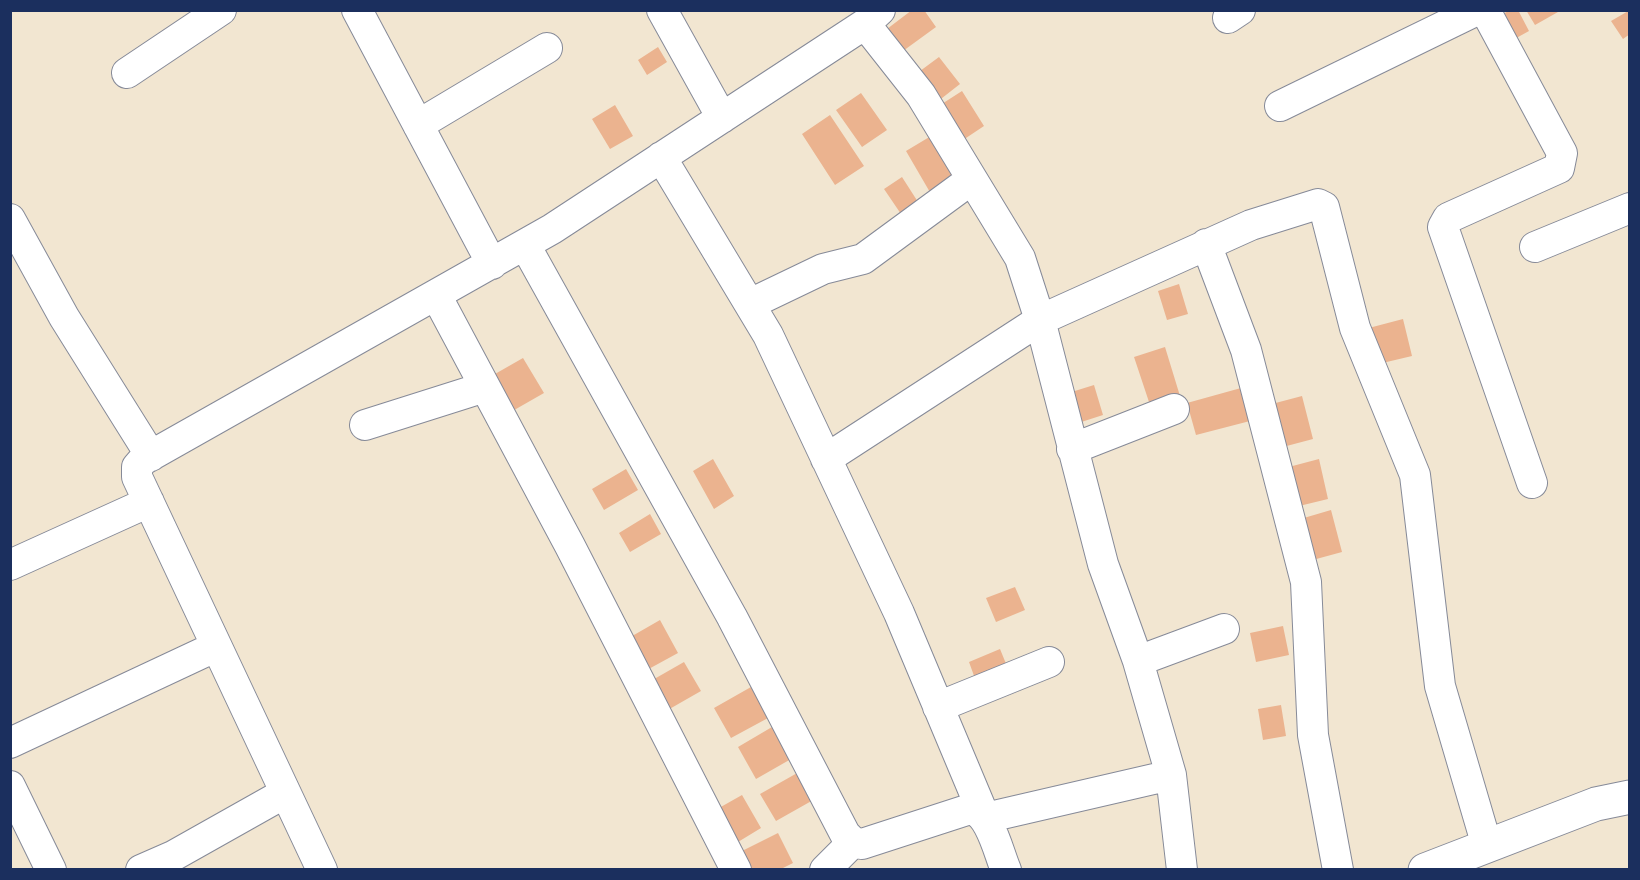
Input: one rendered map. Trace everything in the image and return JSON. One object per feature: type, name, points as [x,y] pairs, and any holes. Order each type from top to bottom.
[{"type":"street","points":[[357,10],[492,264]]},
{"type":"street","points":[[662,10],[722,118]]},
{"type":"street","points":[[1280,106],[1477,10]]},
{"type":"street","points":[[1485,10],[1562,153],[1559,168],[1448,218],[1443,227],[1533,483]]},
{"type":"street","points":[[127,73],[216,12]]},
{"type":"street","points":[[322,870],[215,647],[137,477],[137,467],[151,456],[525,245],[722,118],[872,17],[1020,258],[1040,320],[1103,564],[1138,661],[1171,775],[1182,870]]},
{"type":"street","points":[[418,125],[547,48]]},
{"type":"street","points":[[662,157],[768,335],[899,613],[1006,870]]},
{"type":"street","points":[[750,304],[823,269],[863,260],[972,179]]},
{"type":"street","points":[[826,459],[1040,320],[1251,225],[1318,204],[1324,207],[1355,328],[1415,475],[1440,686],[1487,846]]},
{"type":"street","points":[[1535,247],[1629,208]]},
{"type":"street","points":[[10,219],[60,310],[151,456]]},
{"type":"street","points":[[1206,244],[1246,350],[1306,582],[1313,735],[1338,870]]},
{"type":"street","points":[[525,245],[732,617],[846,834],[853,842],[862,844],[970,809],[978,810],[985,818]]},
{"type":"street","points":[[436,295],[736,870]]},
{"type":"street","points":[[365,425],[485,387]]},
{"type":"street","points":[[1072,449],[1174,409]]},
{"type":"street","points":[[10,565],[149,502]]},
{"type":"street","points":[[1138,661],[1224,629]]},
{"type":"street","points":[[10,743],[215,647]]},
{"type":"street","points":[[938,707],[1049,662]]},
{"type":"street","points":[[985,818],[1171,775]]},
{"type":"street","points":[[10,786],[51,870]]},
{"type":"street","points":[[141,870],[177,863],[285,793]]},
{"type":"street","points":[[1425,870],[1596,804],[1629,797]]},
{"type":"street","points":[[825,870],[853,842]]},
{"type":"building","points":[[912,10],[924,10],[936,27],[903,51],[887,29]]},
{"type":"building","points":[[1510,10],[1518,10],[1529,31],[1509,42],[1496,18]]},
{"type":"building","points":[[1526,10],[1557,10],[1558,12],[1535,25]]},
{"type":"building","points":[[1630,10],[1630,34],[1623,39],[1611,21]]},
{"type":"building","points":[[658,47],[667,62],[647,75],[638,60]]},
{"type":"building","points":[[939,57],[960,84],[937,102],[916,74]]},
{"type":"building","points":[[962,91],[984,126],[957,144],[934,109]]},
{"type":"building","points":[[861,93],[887,130],[862,147],[836,110]]},
{"type":"building","points":[[615,105],[633,136],[610,149],[592,119]]},
{"type":"building","points":[[830,115],[864,166],[835,185],[802,134]]},
{"type":"building","points":[[931,136],[956,179],[931,194],[906,151]]},
{"type":"building","points":[[902,177],[918,202],[901,214],[884,189]]},
{"type":"building","points":[[1179,284],[1188,314],[1167,320],[1158,291]]},
{"type":"building","points":[[1403,319],[1412,356],[1374,365],[1365,329]]},
{"type":"building","points":[[1165,347],[1180,396],[1150,405],[1134,357]]},
{"type":"building","points":[[523,358],[544,393],[509,413],[488,378]]},
{"type":"building","points":[[1094,385],[1103,415],[1072,425],[1062,395]]},
{"type":"building","points":[[1241,388],[1250,421],[1196,435],[1187,403]]},
{"type":"building","points":[[1302,396],[1313,439],[1279,448],[1268,405]]},
{"type":"building","points":[[713,459],[734,496],[714,509],[693,471]]},
{"type":"building","points":[[1319,459],[1328,499],[1295,507],[1285,468]]},
{"type":"building","points":[[626,469],[638,490],[604,510],[592,489]]},
{"type":"building","points":[[1331,510],[1342,552],[1309,561],[1297,520]]},
{"type":"building","points":[[650,514],[661,534],[630,552],[619,533]]},
{"type":"building","points":[[1015,587],[1025,610],[996,622],[986,598]]},
{"type":"building","points":[[660,620],[678,653],[645,671],[627,639]]},
{"type":"building","points":[[1283,626],[1289,655],[1256,662],[1250,633]]},
{"type":"building","points":[[1000,649],[1009,671],[977,684],[969,662]]},
{"type":"building","points":[[684,662],[701,691],[666,711],[649,682]]},
{"type":"building","points":[[751,687],[768,718],[731,738],[714,708]]},
{"type":"building","points":[[1281,705],[1286,736],[1263,740],[1258,709]]},
{"type":"building","points":[[772,727],[791,759],[756,779],[738,747]]},
{"type":"building","points":[[799,772],[815,799],[776,821],[760,794]]},
{"type":"building","points":[[742,795],[761,828],[738,842],[719,808]]},
{"type":"building","points":[[778,833],[793,863],[779,870],[743,870],[736,854]]}]
